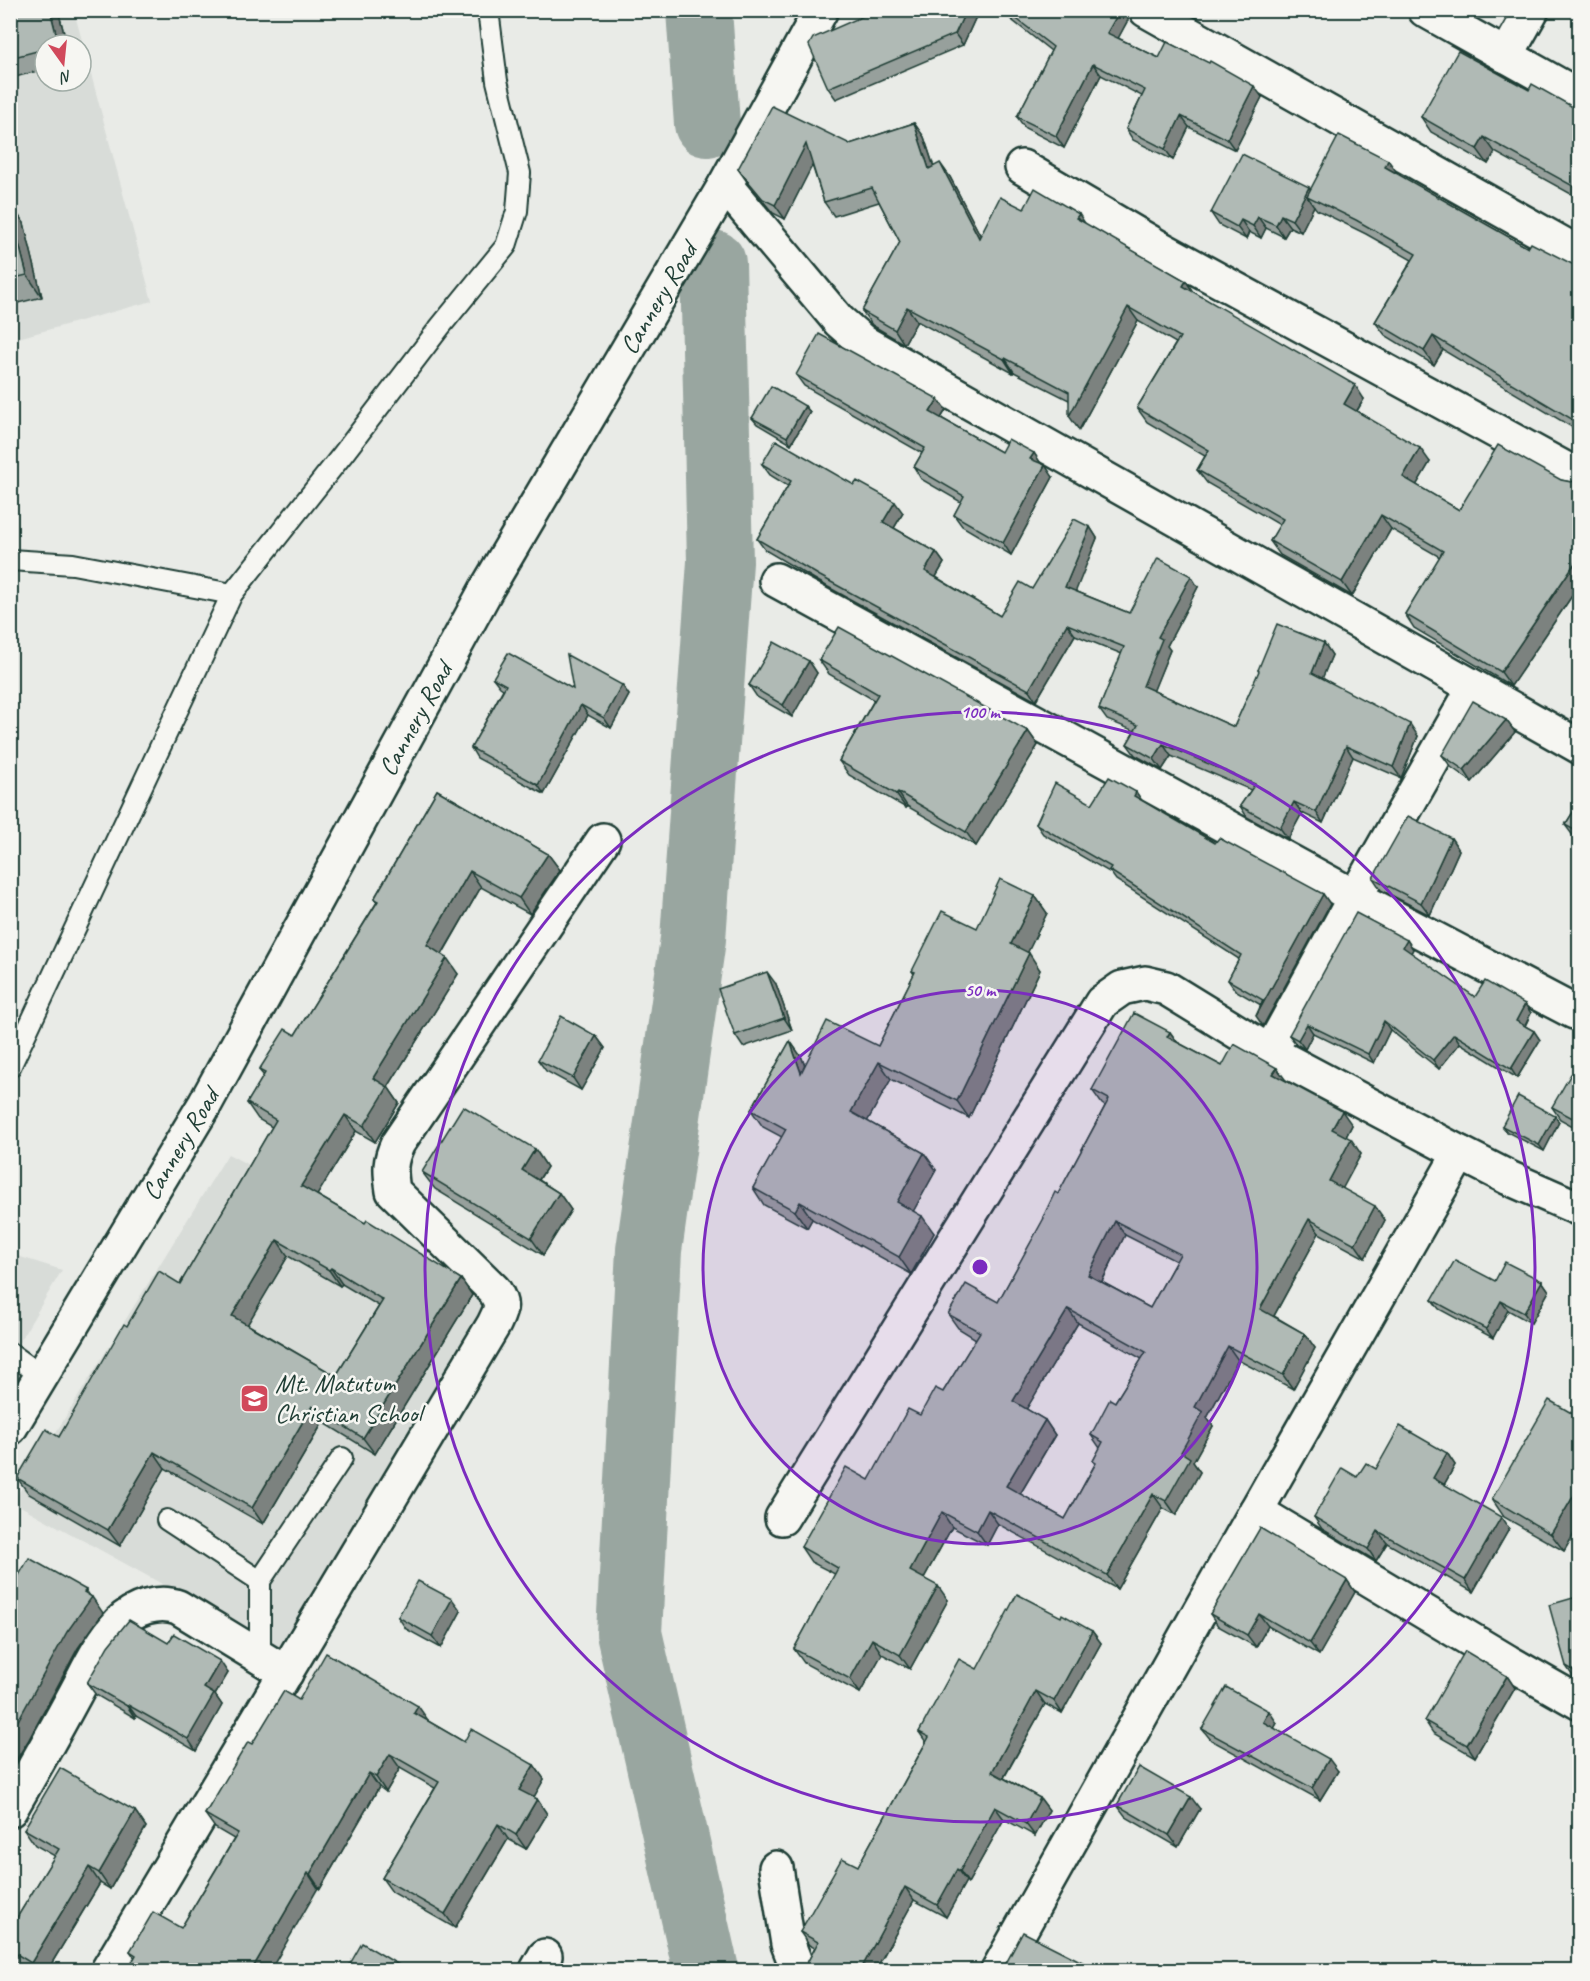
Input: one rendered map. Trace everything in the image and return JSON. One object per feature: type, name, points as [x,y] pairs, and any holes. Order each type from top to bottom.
[{"type":"street","name":"Cannery Road","points":[[10,1428],[205,1104],[486,590],[725,185],[821,10]]},
{"type":"street","points":[[1146,10],[1580,254]]},
{"type":"street","points":[[1425,10],[1580,97]]},
{"type":"street","points":[[1506,56],[1532,10]]},
{"type":"street","points":[[1023,167],[1158,247],[1580,477]]},
{"type":"street","points":[[725,185],[838,321],[863,342],[1580,747]]},
{"type":"street","points":[[776,580],[1355,897],[1574,1012]]},
{"type":"street","points":[[1270,1052],[1474,688]]},
{"type":"street","points":[[108,1971],[273,1665],[494,1324],[501,1309],[500,1299],[494,1290],[393,1191],[390,1170],[392,1156],[398,1143],[603,840]]},
{"type":"street","points":[[782,1518],[1102,1002],[1122,988],[1145,983],[1166,988],[1270,1052],[1460,1153],[1520,1183],[1580,1209]]},
{"type":"street","points":[[998,1971],[1460,1153]]},
{"type":"street","points":[[1256,1511],[1580,1703]]},
{"type":"street","points":[[10,1810],[97,1655],[119,1623],[130,1615],[151,1605],[170,1604],[273,1665]]},
{"type":"street","points":[[776,1868],[788,1944],[798,1971]]},
{"type":"lane","points":[[10,1067],[232,594],[506,246],[517,212],[520,173],[497,81],[488,10]]},
{"type":"lane","points":[[10,560],[73,564],[232,594]]},
{"type":"lane","points":[[10,1353],[42,1376]]},
{"type":"lane","points":[[273,1665],[261,1581],[342,1458]]},
{"type":"lane","points":[[166,1520],[261,1581]]},
{"type":"shaded area","points":[[11,11],[74,11],[80,33],[33,33],[33,93],[93,93],[93,82],[152,301],[11,340]]},
{"type":"shaded area","name":"Mt. Matutum Christian School","points":[[228,1154],[493,1294],[282,1650],[13,1502]]},
{"type":"shaded area","points":[[11,1254],[62,1270],[11,1356]]},
{"type":"building","points":[[10,10],[50,10],[56,33],[33,33],[33,52],[10,58]]},
{"type":"building","points":[[877,10],[966,10],[955,34],[828,88],[809,45],[813,38]]},
{"type":"building","points":[[1005,10],[1120,10],[1107,33],[1159,58],[1167,42],[1209,63],[1210,61],[1254,86],[1227,139],[1181,116],[1165,149],[1126,129],[1145,90],[1093,64],[1056,136],[1017,117],[1053,47]]},
{"type":"building","points":[[1458,51],[1529,90],[1532,84],[1580,111],[1580,190],[1484,137],[1477,149],[1421,117]]},
{"type":"building","points":[[772,106],[850,144],[914,123],[929,169],[940,163],[979,238],[1000,197],[1024,209],[1035,188],[1079,214],[1076,218],[1186,281],[1183,286],[1355,385],[1344,404],[1420,448],[1403,477],[1459,510],[1498,445],[1561,480],[1571,482],[1580,479],[1580,492],[1576,498],[1580,500],[1580,561],[1577,560],[1501,672],[1405,614],[1443,551],[1381,515],[1342,582],[1270,541],[1283,519],[1197,470],[1209,450],[1137,408],[1180,337],[1128,307],[1069,416],[1069,392],[907,307],[895,330],[862,311],[900,242],[872,188],[824,202],[806,144],[775,205],[763,199],[738,169]]},
{"type":"building","points":[[1339,135],[1388,160],[1385,167],[1528,248],[1531,243],[1580,268],[1580,424],[1433,336],[1424,351],[1375,322],[1416,254],[1356,220],[1307,196]]},
{"type":"building","points":[[1242,154],[1309,187],[1292,220],[1281,215],[1276,225],[1258,217],[1253,226],[1241,220],[1237,227],[1211,213]]},
{"type":"building","points":[[10,209],[27,275],[10,279]]},
{"type":"building","points":[[819,334],[938,399],[930,412],[1001,452],[1008,439],[1034,453],[1030,459],[1045,465],[1003,543],[954,515],[964,496],[914,467],[925,448],[796,375]]},
{"type":"building","points":[[771,386],[805,406],[787,437],[752,418]]},
{"type":"building","points":[[1580,436],[1580,448],[1575,444]]},
{"type":"building","points":[[776,440],[854,485],[857,481],[895,502],[883,522],[936,552],[925,571],[1000,616],[1020,582],[1032,589],[1074,519],[1090,527],[1065,587],[1129,613],[1158,558],[1191,576],[1158,637],[1162,639],[1143,686],[1234,727],[1277,624],[1324,643],[1312,673],[1410,724],[1393,767],[1346,746],[1316,812],[1294,802],[1280,828],[1240,806],[1255,784],[1163,744],[1154,759],[1127,744],[1138,725],[1099,709],[1124,647],[1067,624],[1029,690],[757,539],[791,481],[762,464]]},
{"type":"building","points":[[839,627],[1028,731],[966,832],[839,761],[878,694],[819,660]]},
{"type":"building","points":[[774,642],[809,661],[783,705],[749,685]]},
{"type":"building","points":[[508,653],[573,689],[567,655],[622,685],[604,718],[581,705],[538,785],[471,748],[506,685],[493,678]]},
{"type":"building","points":[[1473,701],[1506,720],[1464,770],[1442,755]]},
{"type":"building","points":[[1109,777],[1136,792],[1134,796],[1215,843],[1219,838],[1323,894],[1256,1016],[1263,1000],[1228,980],[1241,955],[1109,870],[1111,867],[1036,824],[1055,783],[1092,804]]},
{"type":"building","points":[[437,790],[548,854],[519,898],[470,871],[427,945],[447,958],[373,1078],[388,1087],[364,1126],[345,1115],[301,1186],[365,1223],[367,1220],[461,1279],[363,1438],[312,1406],[252,1508],[154,1452],[108,1530],[17,1478],[46,1429],[59,1437],[124,1324],[127,1326],[159,1271],[180,1284],[276,1120],[247,1103],[265,1073],[259,1070],[285,1029],[295,1035],[378,901],[374,899]],"holes":[[[277,1240],[329,1270],[331,1268],[383,1300],[336,1376],[232,1316]]]},
{"type":"building","points":[[1580,801],[1580,833],[1565,825]]},
{"type":"building","points":[[1408,816],[1451,838],[1421,903],[1373,878]]},
{"type":"building","points":[[1000,879],[1035,896],[1011,944],[1029,953],[957,1101],[879,1062],[851,1112],[924,1153],[897,1202],[922,1216],[899,1257],[800,1202],[795,1211],[753,1188],[786,1129],[751,1110],[790,1041],[801,1073],[827,1021],[878,1046],[942,911],[977,928]]},
{"type":"building","points":[[1356,913],[1407,940],[1403,947],[1475,997],[1485,981],[1525,1004],[1516,1021],[1534,1031],[1511,1069],[1454,1034],[1433,1060],[1384,1021],[1368,1054],[1307,1024],[1298,1040],[1289,1035]]},
{"type":"building","points":[[767,972],[784,1018],[735,1035],[718,989]]},
{"type":"building","points":[[1134,1013],[1170,1032],[1167,1037],[1222,1066],[1234,1044],[1277,1068],[1273,1074],[1342,1111],[1332,1129],[1351,1139],[1329,1181],[1375,1206],[1355,1244],[1309,1219],[1260,1309],[1305,1334],[1283,1375],[1228,1346],[1195,1407],[1203,1412],[1181,1452],[1190,1458],[1166,1501],[1153,1494],[1107,1575],[988,1510],[977,1531],[942,1512],[910,1571],[938,1586],[900,1655],[872,1639],[850,1679],[794,1649],[838,1568],[801,1547],[846,1467],[869,1480],[908,1409],[920,1415],[935,1388],[943,1392],[980,1332],[948,1314],[966,1284],[998,1302],[1044,1218],[1055,1192],[1058,1194],[1109,1099],[1092,1090]],"holes":[[[1115,1221],[1180,1254],[1150,1308],[1088,1275]],[[1068,1309],[1146,1352],[1115,1402],[1110,1399],[1091,1435],[1103,1442],[1093,1461],[1096,1463],[1065,1519],[1006,1486],[1045,1420],[1013,1401]]]},
{"type":"building","points":[[561,1016],[596,1036],[573,1078],[538,1060]]},
{"type":"building","points":[[1571,1074],[1580,1079],[1580,1122],[1552,1107]]},
{"type":"building","points":[[1518,1096],[1555,1116],[1539,1145],[1502,1126]]},
{"type":"building","points":[[463,1106],[535,1149],[522,1170],[559,1193],[531,1238],[422,1172]]},
{"type":"building","points":[[1455,1260],[1495,1281],[1505,1262],[1542,1281],[1524,1313],[1501,1301],[1486,1329],[1432,1300]]},
{"type":"building","points":[[1549,1400],[1580,1418],[1580,1485],[1551,1534],[1492,1499]]},
{"type":"building","points":[[1400,1426],[1447,1453],[1433,1478],[1501,1517],[1465,1580],[1378,1531],[1368,1549],[1314,1517],[1342,1468],[1357,1477],[1366,1463],[1376,1469]]},
{"type":"building","points":[[1260,1528],[1347,1580],[1310,1643],[1259,1614],[1247,1635],[1210,1614]]},
{"type":"building","points":[[29,1558],[86,1590],[84,1592],[92,1597],[67,1632],[10,1735],[10,1586],[12,1587]]},
{"type":"building","points":[[418,1581],[452,1599],[432,1636],[398,1617]]},
{"type":"building","points":[[1017,1594],[1061,1617],[1062,1614],[1092,1631],[1054,1701],[1036,1691],[992,1772],[1040,1798],[1026,1824],[995,1807],[960,1871],[957,1869],[937,1905],[905,1887],[860,1971],[812,1971],[805,1967],[818,1942],[800,1932],[842,1858],[858,1866],[929,1737],[919,1732],[959,1659],[977,1669]]},
{"type":"building","points":[[1580,1596],[1580,1674],[1566,1666],[1549,1605]]},
{"type":"building","points":[[129,1620],[168,1643],[174,1634],[220,1661],[204,1688],[214,1694],[188,1739],[87,1683],[108,1646]]},
{"type":"building","points":[[1465,1651],[1507,1676],[1467,1745],[1425,1721]]},
{"type":"building","points":[[326,1653],[418,1706],[414,1713],[464,1742],[471,1729],[534,1765],[519,1790],[537,1799],[516,1835],[498,1824],[445,1914],[382,1878],[439,1782],[390,1754],[376,1777],[369,1773],[251,1971],[127,1971],[136,1955],[130,1951],[153,1912],[181,1928],[238,1833],[205,1814],[248,1742],[252,1744],[284,1691],[299,1700]]},
{"type":"building","points":[[1226,1687],[1269,1711],[1263,1722],[1329,1759],[1312,1788],[1202,1729]]},
{"type":"building","points":[[1139,1767],[1191,1797],[1169,1835],[1117,1805]]},
{"type":"building","points":[[60,1768],[135,1811],[99,1873],[89,1867],[31,1963],[10,1950],[10,1929],[59,1849],[24,1829]]},
{"type":"building","points":[[1023,1932],[1100,1971],[1000,1971]]},
{"type":"building","points":[[362,1943],[409,1971],[346,1971]]},
{"type":"waterway","points":[[699,10],[707,124]]},
{"type":"waterway","points":[[706,1970],[629,1633],[649,1250],[693,939],[720,562],[713,263]]},
{"type":"place","name":"Mt. Matutum Christian School","points":[[254,1398]]}]
